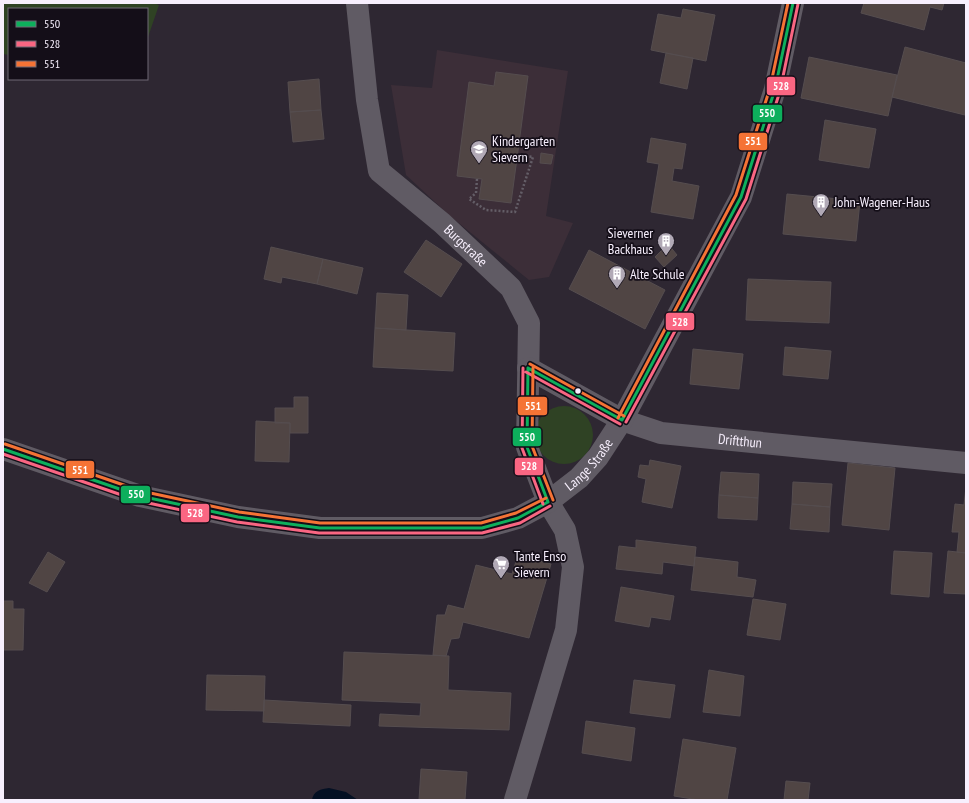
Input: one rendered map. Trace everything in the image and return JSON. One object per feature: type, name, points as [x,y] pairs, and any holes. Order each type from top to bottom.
[{"type":"street","name":"Burgstraße","points":[[357,3],[367,100],[379,171],[436,218],[511,288],[529,323],[527,448],[548,502]]},
{"type":"street","name":"Lange Straße","points":[[3,449],[140,496],[238,517],[320,528],[482,528],[518,518],[548,502],[579,478],[598,457],[622,420],[741,197],[775,89],[793,3]]},
{"type":"street","name":"Driftthun","points":[[528,368],[622,420],[662,433],[966,463]]},
{"type":"street","points":[[515,800],[566,630],[573,567],[564,530],[548,502]]},
{"type":"path","points":[[477,179],[476,193],[469,199],[486,210],[515,212],[533,157],[517,155]]},
{"type":"shaded area","name":"Kindergarten Sievern","points":[[437,50],[568,71],[546,216],[573,223],[549,277],[529,280],[450,216],[406,175],[391,85],[432,88]]},
{"type":"green space","points":[[3,3],[153,3],[159,5],[148,37],[148,8],[8,8],[8,55],[3,54]]},
{"type":"green space","points":[[564,406],[580,411],[588,419],[593,435],[588,451],[580,459],[564,464],[548,459],[540,451],[535,435],[540,419],[548,411]]},
{"type":"water","points":[[329,788],[346,792],[358,800],[312,800],[314,794],[320,790]]},
{"type":"building","points":[[864,3],[944,3],[942,10],[930,7],[924,30],[861,13]]},
{"type":"building","points":[[683,9],[715,15],[706,61],[651,50],[658,14],[681,18]]},
{"type":"building","points":[[905,47],[966,63],[965,115],[892,97]]},
{"type":"building","points":[[666,53],[693,58],[687,89],[660,83]]},
{"type":"building","points":[[809,57],[897,75],[888,116],[801,98]]},
{"type":"building","points":[[496,72],[528,76],[511,203],[479,199],[482,179],[457,176],[469,82],[494,86]]},
{"type":"building","points":[[319,79],[321,110],[290,112],[288,82]]},
{"type":"building","points":[[321,110],[324,139],[293,142],[290,112]]},
{"type":"building","points":[[825,120],[876,129],[869,168],[819,160]]},
{"type":"building","points":[[651,138],[686,144],[682,169],[674,168],[672,181],[699,186],[693,219],[651,212],[659,164],[647,162]]},
{"type":"building","points":[[541,153],[553,155],[551,164],[540,163]]},
{"type":"building","name":"John-Wagener-Haus","points":[[787,194],[860,201],[856,241],[783,234]]},
{"type":"building","points":[[426,240],[462,264],[441,297],[404,272]]},
{"type":"building","name":"Sieverner Backhaus","points":[[668,244],[677,255],[664,267],[655,257]]},
{"type":"building","points":[[271,247],[323,259],[317,284],[282,277],[281,283],[264,279]]},
{"type":"building","name":"Alte Schule","points":[[589,250],[665,290],[645,329],[569,289]]},
{"type":"building","points":[[323,259],[363,268],[357,294],[317,284]]},
{"type":"building","points":[[748,279],[831,282],[829,323],[746,320]]},
{"type":"building","points":[[377,293],[408,295],[406,330],[375,328]]},
{"type":"building","points":[[375,328],[455,333],[453,371],[373,367]]},
{"type":"building","points":[[785,347],[831,351],[828,379],[783,375]]},
{"type":"building","points":[[693,349],[743,354],[739,389],[690,384]]},
{"type":"building","points":[[294,397],[308,397],[308,433],[290,433],[290,423],[275,423],[275,408],[294,408]]},
{"type":"building","points":[[256,421],[290,423],[289,462],[255,461]]},
{"type":"building","points":[[650,460],[681,466],[672,508],[642,502],[646,479],[638,477],[640,465],[649,466]]},
{"type":"building","points":[[848,463],[895,468],[889,530],[842,525]]},
{"type":"building","points":[[721,472],[759,474],[758,498],[719,495]]},
{"type":"building","points":[[793,482],[832,484],[830,507],[792,504]]},
{"type":"building","points":[[966,487],[966,553],[957,552],[959,532],[952,532],[955,504],[964,505]]},
{"type":"building","points":[[719,495],[758,498],[757,520],[718,518]]},
{"type":"building","points":[[792,504],[830,507],[829,532],[790,529]]},
{"type":"building","points":[[636,540],[696,547],[694,566],[663,562],[662,574],[616,569],[619,546],[636,548]]},
{"type":"building","points":[[894,551],[932,553],[929,597],[891,594]]},
{"type":"building","points":[[948,551],[966,553],[966,594],[944,593]]},
{"type":"building","points":[[48,552],[65,562],[47,592],[29,583]]},
{"type":"building","points":[[518,555],[551,564],[529,638],[463,622],[459,638],[451,639],[446,656],[433,655],[437,615],[445,615],[448,605],[464,609],[476,565],[512,574]]},
{"type":"building","points":[[695,557],[738,562],[737,577],[756,580],[753,597],[691,590]]},
{"type":"building","points":[[621,587],[674,596],[670,620],[651,617],[649,627],[615,621]]},
{"type":"building","points":[[753,599],[786,604],[780,640],[747,635]]},
{"type":"building","points":[[3,601],[13,601],[13,609],[24,609],[23,650],[3,650]]},
{"type":"building","points":[[344,652],[449,656],[448,690],[511,693],[509,730],[379,726],[380,714],[420,716],[421,703],[342,700]]},
{"type":"building","points":[[709,670],[744,676],[740,716],[703,712]]},
{"type":"building","points":[[207,675],[265,676],[264,711],[206,710]]},
{"type":"building","points":[[634,680],[675,685],[670,718],[630,713]]},
{"type":"building","points":[[264,700],[351,705],[350,726],[263,722]]},
{"type":"building","points":[[586,721],[635,728],[631,761],[582,753]]},
{"type":"building","points":[[683,739],[736,748],[727,800],[699,800],[674,796]]},
{"type":"building","points":[[421,769],[467,772],[465,800],[419,800]]},
{"type":"building","points":[[786,781],[810,783],[808,800],[784,800]]},
{"type":"transit line","name":"551","points":[[618,418],[736,195],[770,88],[788,3]]},
{"type":"transit line","name":"550","points":[[622,420],[741,197],[775,89],[793,3]]},
{"type":"transit line","name":"528","points":[[626,422],[746,199],[780,91],[798,4]]},
{"type":"transit line","name":"551","points":[[530,364],[624,416]]},
{"type":"transit line","name":"528","points":[[523,368],[522,448],[543,504]]},
{"type":"transit line","name":"550","points":[[528,368],[527,447],[548,502]]},
{"type":"transit line","name":"550","points":[[528,368],[622,420]]},
{"type":"transit line","name":"551","points":[[533,368],[532,446],[553,500]]},
{"type":"transit line","name":"528","points":[[526,372],[620,424]]},
{"type":"transit line","name":"551","points":[[5,444],[141,491],[239,512],[320,523],[481,523],[516,513],[546,498]]},
{"type":"transit line","name":"550","points":[[3,449],[140,496],[238,517],[320,528],[482,528],[518,518],[548,502]]},
{"type":"transit line","name":"528","points":[[3,454],[139,501],[237,522],[319,533],[482,533],[520,523],[550,506]]},
{"type":"place","name":"Kindergarten Sievern","points":[[479,164]]},
{"type":"place","name":"John-Wagener-Haus","points":[[821,217]]},
{"type":"place","name":"Sieverner Backhaus","points":[[666,256]]},
{"type":"place","name":"Alte Schule","points":[[617,289]]},
{"type":"place","name":"Tante Enso Sievern","points":[[501,579]]}]
